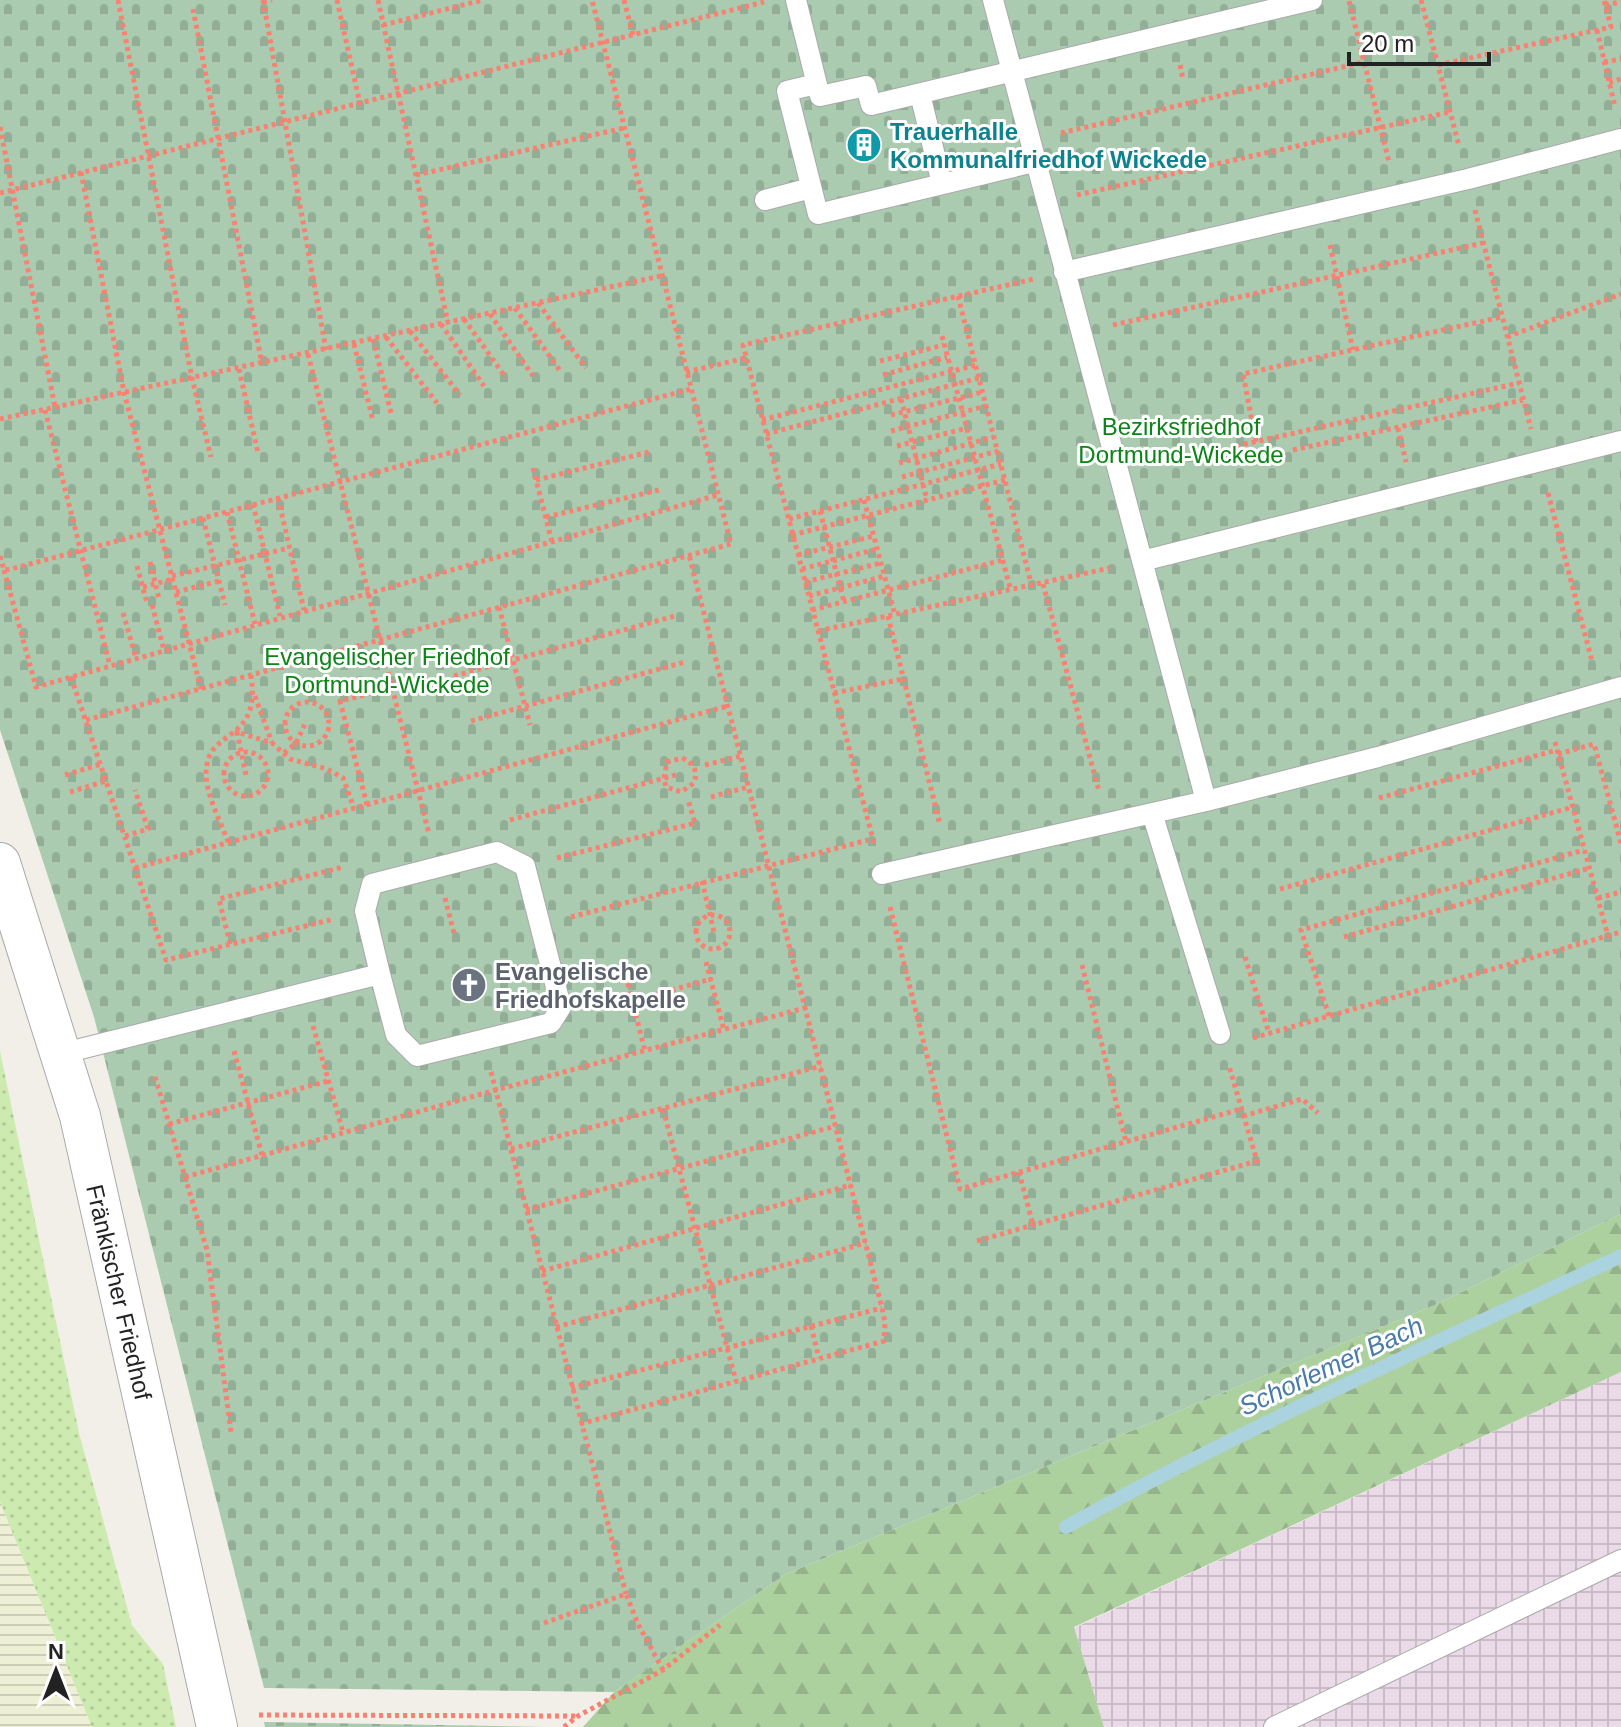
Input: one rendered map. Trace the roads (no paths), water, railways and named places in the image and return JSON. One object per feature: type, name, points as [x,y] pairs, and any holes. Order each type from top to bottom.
[{"type":"street","name":"Fränkischer Friedhof","points":[[0,863],[83,1131],[215,1721]]},
{"type":"lane","points":[[796,0],[820,96]]},
{"type":"lane","points":[[993,0],[1206,801]]},
{"type":"lane","points":[[1034,162],[818,214],[787,91],[820,96],[866,86],[871,105],[1312,0]]},
{"type":"lane","points":[[920,94],[942,184]]},
{"type":"lane","points":[[1064,272],[1398,196],[1621,139]]},
{"type":"lane","points":[[765,200],[811,188]]},
{"type":"lane","points":[[1142,561],[1621,441]]},
{"type":"lane","points":[[882,874],[1206,801],[1621,687]]},
{"type":"lane","points":[[1152,813],[1222,1040]]},
{"type":"lane","points":[[497,852],[525,866],[561,1007],[551,1023],[417,1056],[396,1035],[380,974],[365,911],[372,884],[497,852]]},
{"type":"lane","points":[[60,1054],[380,974]]},
{"type":"lane","points":[[1274,1727],[1621,1560]]},
{"type":"waterway","name":"Schorlemer Bach","points":[[1066,1527],[1271,1421],[1621,1256]]},
{"type":"place","name":"Trauerhalle Kommunalfriedhof Wickede","points":[[864,145]]},
{"type":"place","name":"Evangelische Friedhofskapelle","points":[[469,985]]},
{"type":"park label","name":"Bezirksfriedhof Dortmund-Wickede","points":[[1181,440]]},
{"type":"park label","name":"Evangelischer Friedhof Dortmund-Wickede","points":[[387,670]]}]
